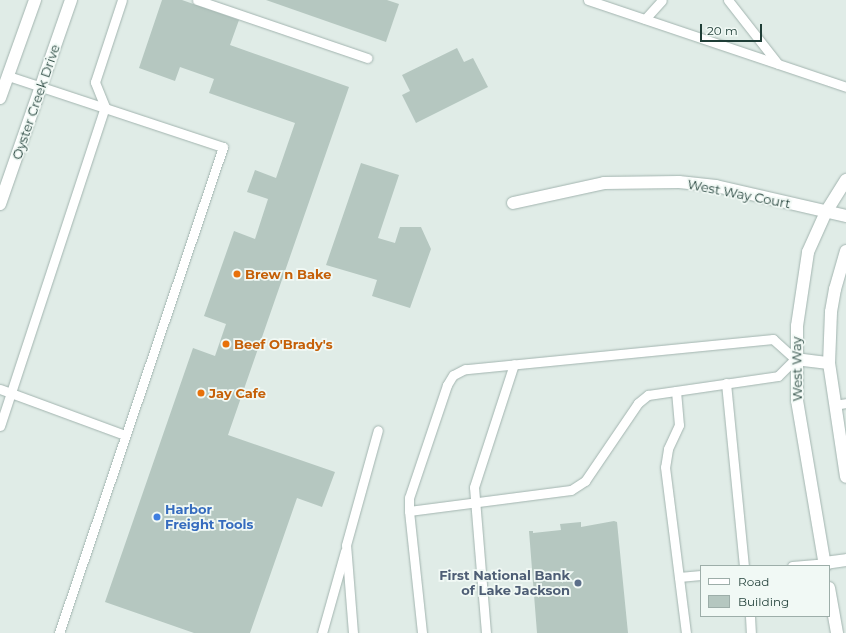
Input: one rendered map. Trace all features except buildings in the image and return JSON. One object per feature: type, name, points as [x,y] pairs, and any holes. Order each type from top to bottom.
[{"type":"street","points":[[0,98],[35,0]]},
{"type":"street","name":"Oyster Creek Drive","points":[[0,204],[71,0]]},
{"type":"street","name":"West Way","points":[[825,564],[802,437],[795,359],[800,289],[808,252],[826,212],[846,180]]},
{"type":"street","name":"West Way Court","points":[[513,203],[604,183],[649,181],[716,186],[846,216]]},
{"type":"street","points":[[846,251],[835,289],[831,312],[830,363],[834,405],[846,477]]},
{"type":"street","points":[[795,359],[830,363]]},
{"type":"street","points":[[825,564],[846,560]]},
{"type":"street","points":[[830,594],[837,633]]},
{"type":"lane","points":[[0,426],[105,107],[95,82],[122,0]]},
{"type":"lane","points":[[197,0],[367,58]]},
{"type":"lane","points":[[588,0],[846,87]]},
{"type":"lane","points":[[645,19],[662,0]]},
{"type":"lane","points":[[728,0],[778,64]]},
{"type":"lane","points":[[8,76],[222,147],[59,633]]},
{"type":"lane","points":[[409,511],[571,490],[585,481],[638,403],[648,395],[778,376],[795,359],[772,339],[465,369],[453,375],[447,385],[409,498],[409,511],[422,633]]},
{"type":"lane","points":[[486,633],[473,502],[474,487],[514,364]]},
{"type":"lane","points":[[726,383],[744,565]]},
{"type":"lane","points":[[0,389],[125,435]]},
{"type":"lane","points":[[676,390],[679,425],[668,449],[665,467],[686,633]]},
{"type":"lane","points":[[834,405],[846,403]]},
{"type":"lane","points":[[322,633],[378,430]]},
{"type":"lane","points":[[346,545],[353,633]]},
{"type":"lane","points":[[808,565],[825,564]]},
{"type":"lane","points":[[679,577],[700,575]]},
{"type":"lane","points":[[750,617],[752,633]]},
{"type":"place","name":"Brew n Bake","points":[[237,274]]},
{"type":"place","name":"Beef O'Brady's","points":[[226,344]]},
{"type":"place","name":"Jay Cafe","points":[[201,393]]},
{"type":"place","name":"Harbor Freight Tools","points":[[157,517]]},
{"type":"place","name":"First National Bank of Lake Jackson","points":[[578,583]]}]
